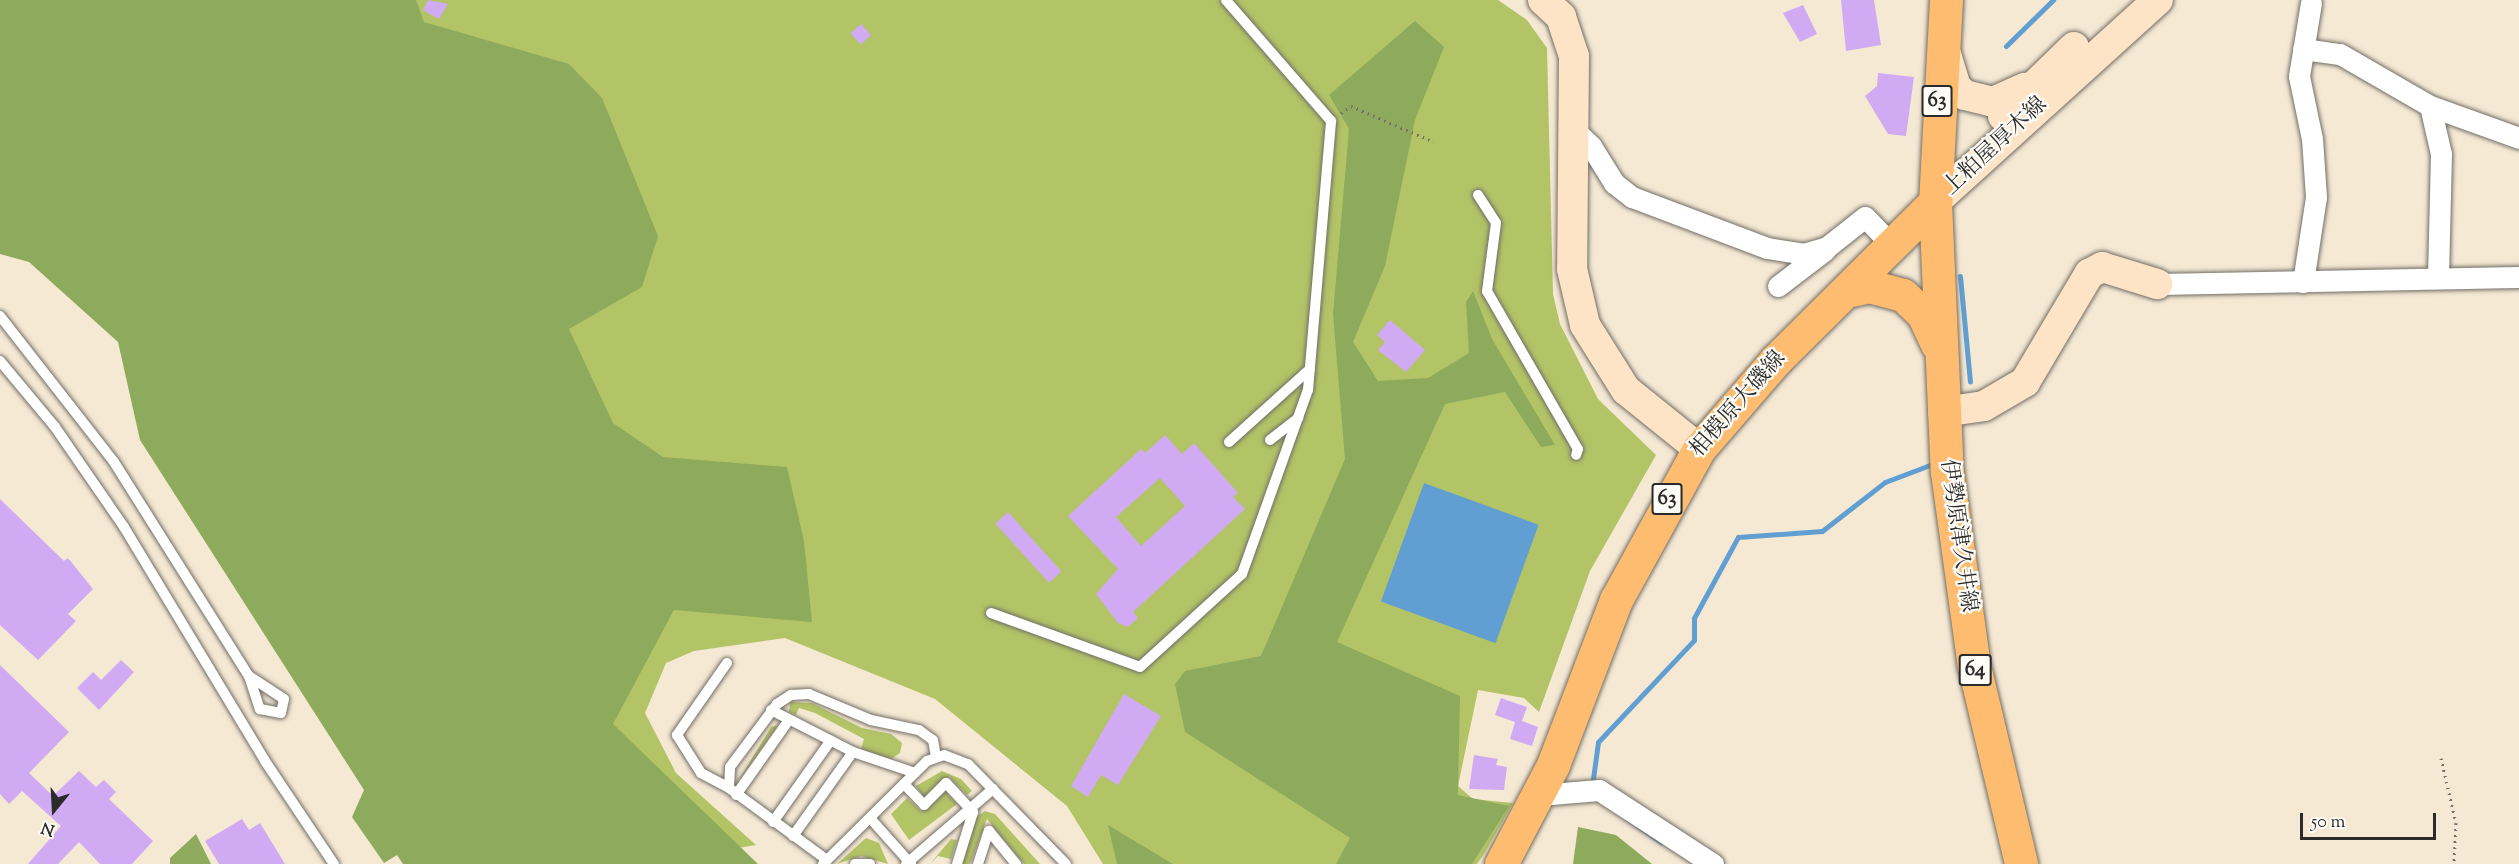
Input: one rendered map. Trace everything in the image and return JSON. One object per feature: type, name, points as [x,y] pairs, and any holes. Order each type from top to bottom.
[{"type":"main road","name":"63","points":[[1935,202],[1942,38],[1946,0]]},
{"type":"main road","name":"相模原大磯線","points":[[1501,864],[1539,795],[1617,600],[1699,448],[1775,361],[1935,202]]},
{"type":"main road","name":"伊勢原津久井線","points":[[1935,202],[1943,412],[1974,666],[2021,864]]},
{"type":"main road","points":[[1846,291],[1869,286],[1903,295],[1923,314],[1939,349]]},
{"type":"street","points":[[1543,0],[1561,17],[1572,40],[1575,131],[1572,269],[1585,325],[1626,390],[1699,448]]},
{"type":"street","name":"上粕屋厚木線","points":[[1935,202],[1958,164],[2035,82],[2126,0]]},
{"type":"street","name":"上粕屋厚木線","points":[[1935,202],[2157,0]]},
{"type":"street","points":[[2303,282],[2316,196],[2312,139],[2299,76],[2311,3]]},
{"type":"street","points":[[1942,38],[1950,73],[1965,95],[1993,102],[2035,82]]},
{"type":"street","points":[[2303,49],[2340,54],[2430,106],[2519,138]]},
{"type":"street","points":[[2430,106],[2441,154],[2438,278]]},
{"type":"street","points":[[1575,131],[1591,146],[1614,183],[1632,197],[1788,254],[1827,247]]},
{"type":"street","points":[[1778,286],[1864,217],[1893,246]]},
{"type":"street","points":[[1943,412],[1984,406],[2025,382],[2089,274],[2102,267],[2157,285],[2519,277]]},
{"type":"street","points":[[1539,795],[1590,790],[1713,864]]},
{"type":"lane","points":[[991,613],[1140,667],[1242,574],[1298,418],[1310,369],[1331,121],[1226,0]]},
{"type":"lane","points":[[1478,195],[1496,223],[1487,291],[1578,449],[1576,455]]},
{"type":"lane","points":[[0,316],[114,462],[249,676]]},
{"type":"lane","points":[[0,362],[55,427],[124,527],[265,761],[334,864]]},
{"type":"lane","points":[[1228,442],[1310,369]]},
{"type":"lane","points":[[1270,440],[1298,418]]},
{"type":"lane","points":[[727,663],[677,735],[701,773],[732,792],[825,862],[915,773],[936,757],[960,758],[1066,864]]},
{"type":"lane","points":[[732,792],[730,767],[771,710],[791,695],[809,694],[871,720],[918,730],[933,740],[936,757]]},
{"type":"lane","points":[[771,710],[853,752],[915,773]]},
{"type":"lane","points":[[732,792],[789,720]]},
{"type":"lane","points":[[773,822],[831,740]]},
{"type":"lane","points":[[793,836],[853,752]]},
{"type":"lane","points":[[904,784],[924,805],[946,783],[970,809]]},
{"type":"lane","points":[[870,818],[909,863],[993,789]]},
{"type":"lane","points":[[957,864],[970,809]]},
{"type":"lane","points":[[978,864],[989,831],[1016,864]]},
{"type":"lane","points":[[855,864],[870,864]]},
{"type":"path","points":[[1331,121],[1351,106],[1434,142]]},
{"type":"path","points":[[2441,758],[2456,822],[2454,864]]},
{"type":"green space","points":[[0,0],[416,0],[424,22],[569,64],[602,98],[658,236],[642,287],[569,329],[613,423],[663,457],[787,467],[804,541],[812,622],[674,610],[613,724],[758,864],[403,864],[397,855],[384,863],[352,817],[364,790],[140,440],[118,342],[29,262],[0,254]]},
{"type":"green space","points":[[99,0],[1498,0],[1527,20],[1547,48],[1553,294],[1560,324],[1598,399],[1656,455],[1590,571],[1539,712],[1524,698],[1478,690],[1458,786],[1473,799],[1513,803],[1484,854],[1477,864],[1103,864],[1067,806],[935,699],[785,638],[694,651],[666,663],[645,713],[676,773],[756,845],[702,854]]},
{"type":"green space","points":[[1415,21],[1444,47],[1415,120],[1385,266],[1353,342],[1378,381],[1428,378],[1469,353],[1466,302],[1473,291],[1492,339],[1555,445],[1541,447],[1505,392],[1445,404],[1337,642],[1460,696],[1458,795],[1509,806],[1472,864],[1336,864],[1350,838],[1185,732],[1175,684],[1185,671],[1261,656],[1345,459],[1333,314],[1349,129],[1329,95]]},
{"type":"green space","points":[[790,702],[812,703],[862,728],[891,734],[902,743],[900,753],[891,759],[861,749],[864,739],[815,713],[799,708],[796,715],[789,712]]},
{"type":"green space","points":[[778,725],[739,780],[771,727]]},
{"type":"green space","points":[[942,771],[961,779],[972,791],[967,795],[949,777],[924,797],[916,786]]},
{"type":"green space","points":[[945,791],[957,804],[909,840],[891,814],[907,798],[921,811]]},
{"type":"green space","points":[[985,811],[995,814],[1040,864],[1024,864],[987,819],[970,864],[961,864],[977,817]]},
{"type":"green space","points":[[1108,825],[1173,864],[1117,864]]},
{"type":"green space","points":[[1578,827],[1616,835],[1652,864],[1573,864]]},
{"type":"green space","points":[[196,834],[211,864],[170,864],[170,858]]},
{"type":"green space","points":[[866,838],[879,843],[888,864],[861,856],[837,864]]},
{"type":"green space","points":[[951,839],[957,840],[951,859],[938,856],[930,864]]},
{"type":"water","points":[[1424,483],[1539,525],[1496,643],[1381,601]]},
{"type":"building","points":[[428,0],[448,4],[439,19],[423,10]]},
{"type":"building","points":[[1841,0],[1874,0],[1881,45],[1846,51]]},
{"type":"building","points":[[1803,5],[1817,34],[1800,42],[1783,13]]},
{"type":"building","points":[[861,24],[871,35],[861,45],[851,33]]},
{"type":"building","points":[[1878,73],[1914,77],[1906,136],[1888,134],[1865,96],[1877,86]]},
{"type":"building","points":[[1390,320],[1425,350],[1406,372],[1378,350],[1385,342],[1377,335]]},
{"type":"building","points":[[1165,435],[1182,454],[1194,443],[1238,493],[1233,497],[1245,509],[1133,612],[1138,618],[1128,627],[1118,623],[1096,594],[1118,569],[1068,516],[1141,449],[1145,453]],"holes":[[[1160,478],[1185,506],[1141,546],[1116,517]]]},
{"type":"building","points":[[0,499],[64,561],[68,558],[93,589],[68,614],[76,621],[38,660],[0,625]]},
{"type":"building","points":[[1008,512],[1062,571],[1049,583],[995,523]]},
{"type":"building","points":[[121,660],[134,672],[99,710],[77,688],[93,672],[101,680]]},
{"type":"building","points":[[0,665],[69,732],[29,773],[53,796],[79,771],[96,787],[104,780],[116,792],[109,799],[153,841],[132,864],[100,864],[79,842],[58,864],[28,864],[61,826],[22,791],[9,804],[0,794]]},
{"type":"building","points":[[1124,694],[1161,716],[1118,785],[1101,775],[1088,797],[1071,786]]},
{"type":"building","points":[[1501,698],[1527,707],[1522,721],[1538,727],[1532,746],[1510,739],[1515,722],[1495,715]]},
{"type":"building","points":[[1474,755],[1498,759],[1496,765],[1507,767],[1504,790],[1469,789]]},
{"type":"building","points":[[242,819],[249,830],[260,823],[285,864],[219,864],[205,841]]},
{"type":"waterway","points":[[2006,46],[2053,0]]},
{"type":"waterway","points":[[1960,276],[1970,382]]},
{"type":"waterway","points":[[1592,786],[1598,742],[1694,640],[1694,618],[1738,537],[1822,531],[1885,482],[1930,465]]},
{"type":"waterway","points":[[1625,817],[1661,842]]}]
